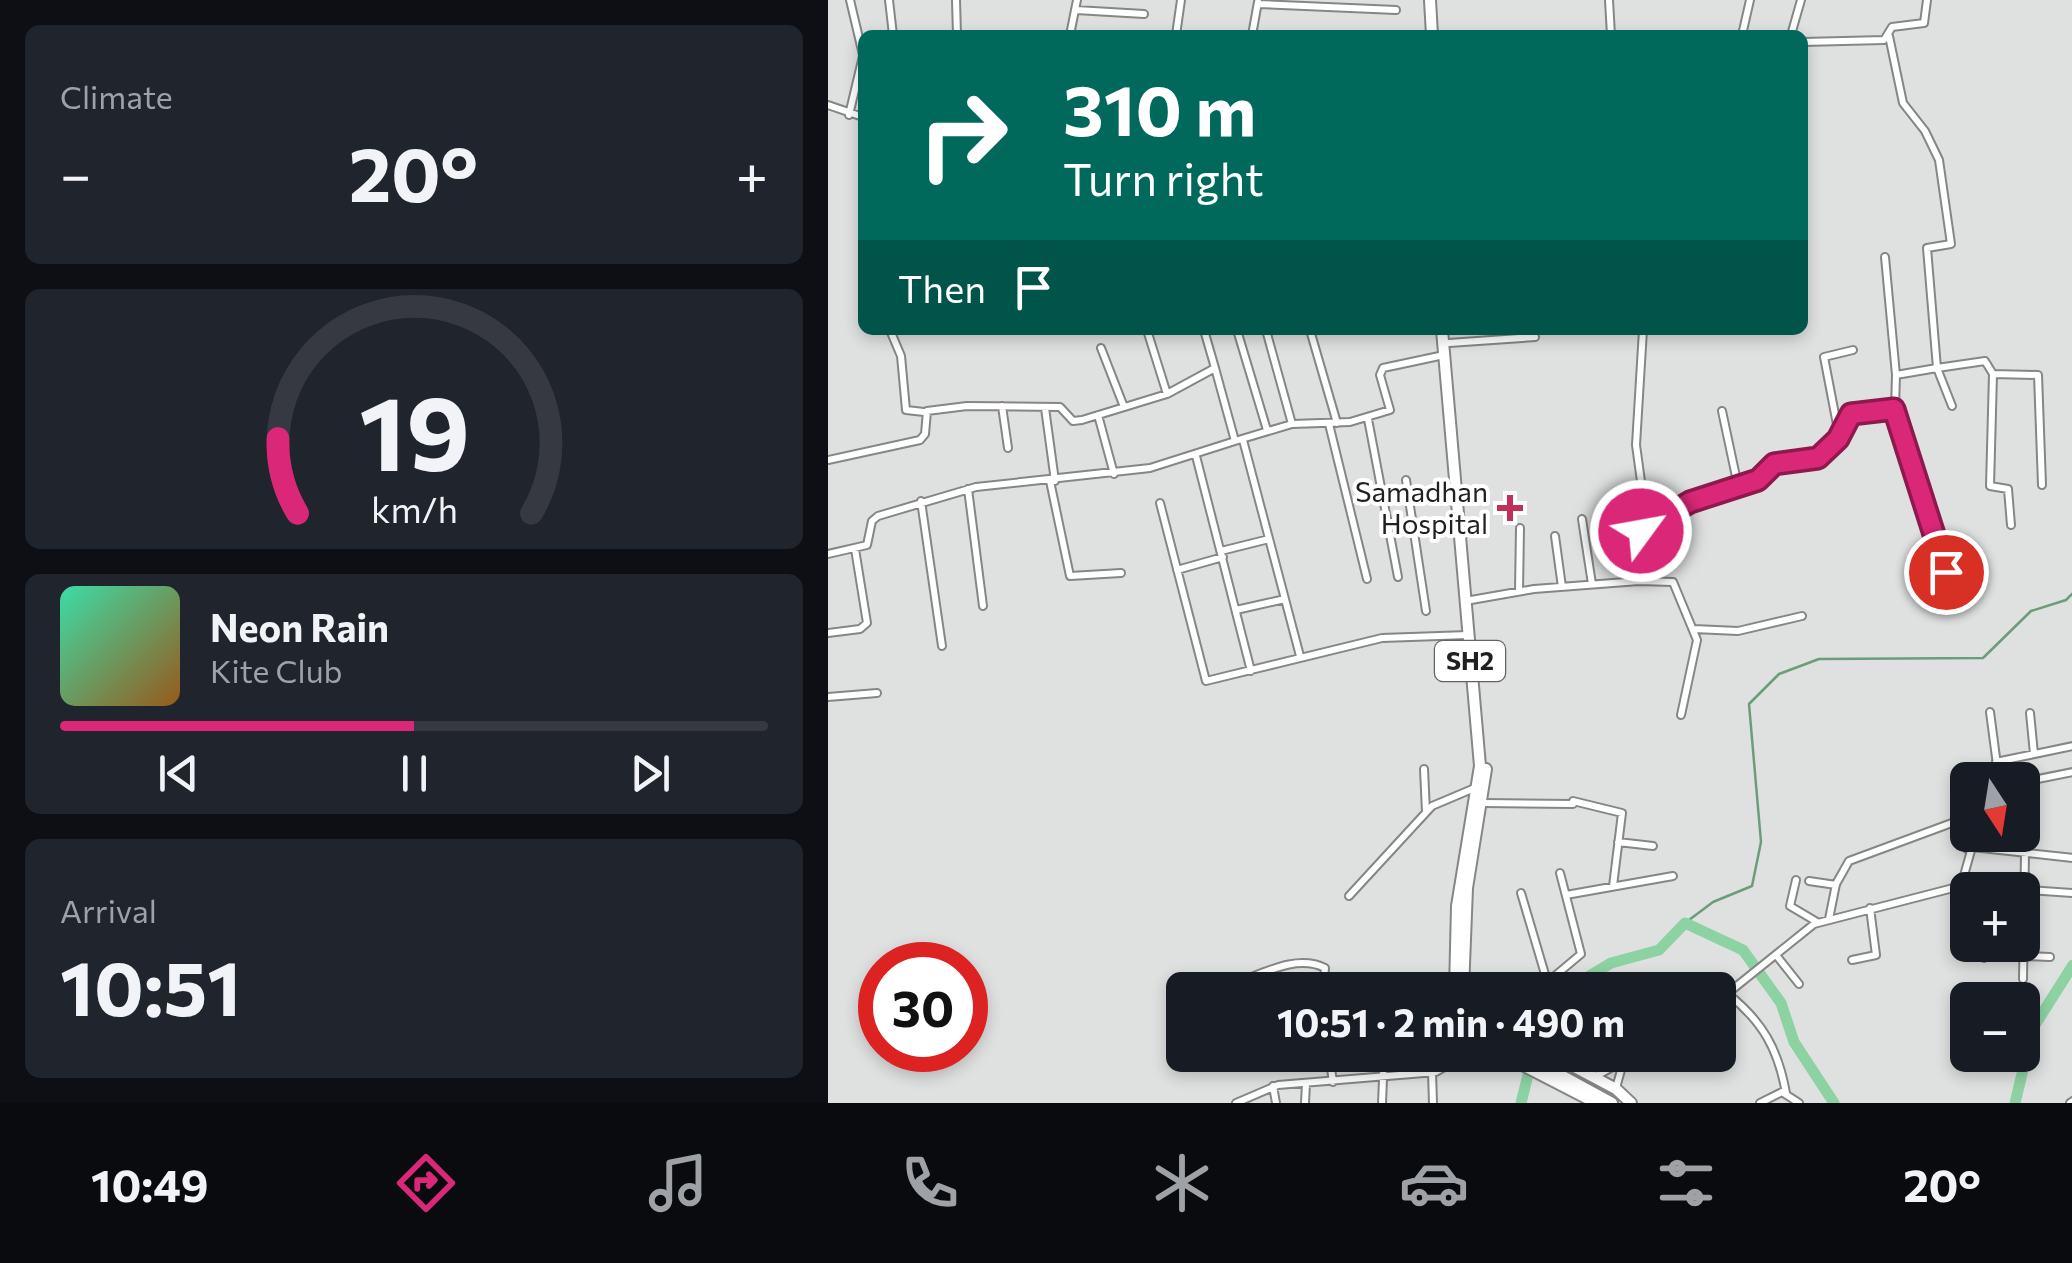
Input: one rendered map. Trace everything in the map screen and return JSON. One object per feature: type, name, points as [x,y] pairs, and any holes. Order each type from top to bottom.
[{"type":"main road","points":[[1427,0],[1429,30]]},
{"type":"main road","name":"SH2","points":[[1446,335],[1444,355],[1478,786],[1457,906],[1455,972]]},
{"type":"main road","name":"SH2","points":[[1446,335],[1486,766],[1483,803],[1466,888],[1464,972]]},
{"type":"main road","points":[[1541,1072],[1612,1103]]},
{"type":"main road","points":[[1552,1072],[1586,1092],[1596,1103]]},
{"type":"main road","points":[[1590,1073],[1632,1103]]},
{"type":"street","points":[[850,0],[858,34]]},
{"type":"street","points":[[889,0],[892,30]]},
{"type":"street","points":[[1071,30],[1078,0]]},
{"type":"street","points":[[1177,30],[1181,0]]},
{"type":"street","points":[[1609,0],[1611,30]]},
{"type":"street","points":[[1743,30],[1750,0]]},
{"type":"street","points":[[1792,30],[1801,0]]},
{"type":"street","points":[[1808,42],[1882,40],[1894,27],[1924,24],[1927,0]]},
{"type":"street","points":[[953,2],[956,30]]},
{"type":"street","points":[[1253,30],[1258,2],[1396,10]]},
{"type":"street","points":[[1076,10],[1144,14]]},
{"type":"street","points":[[1889,36],[1903,103],[1940,160],[1952,243],[1927,248],[1937,368],[1952,406]]},
{"type":"street","points":[[849,116],[858,77]]},
{"type":"street","points":[[828,105],[858,117]]},
{"type":"street","points":[[1885,257],[1896,375],[1894,409],[1957,606]]},
{"type":"street","points":[[892,335],[902,356],[906,410],[924,412],[1002,406],[1060,407],[1076,421],[1166,394],[1214,368]]},
{"type":"street","points":[[1149,335],[1166,394]]},
{"type":"street","points":[[1205,335],[1269,538],[1300,656]]},
{"type":"street","points":[[1238,335],[1267,430]]},
{"type":"street","points":[[1267,335],[1292,424]]},
{"type":"street","points":[[1311,335],[1367,579]]},
{"type":"street","points":[[1490,335],[1535,336]]},
{"type":"street","points":[[1643,335],[1636,445],[1647,524]]},
{"type":"street","points":[[1101,348],[1124,408]]},
{"type":"street","points":[[1839,436],[1824,357],[1853,350]]},
{"type":"street","points":[[828,554],[869,543],[874,518],[968,489],[1114,474],[1196,456],[1292,424],[1368,419],[1390,410],[1380,375],[1383,368],[1444,355]]},
{"type":"street","points":[[1896,375],[1985,362],[1993,374],[1990,486],[2008,489],[2011,525]]},
{"type":"street","points":[[1993,374],[2035,374],[2041,378],[2042,485]]},
{"type":"street","points":[[1002,406],[1008,448]]},
{"type":"street","points":[[1045,407],[1070,576],[1120,573]]},
{"type":"street","points":[[1640,581],[1641,533],[1647,524],[1690,502],[1758,480],[1778,462],[1818,458],[1839,436],[1851,414],[1894,409]]},
{"type":"street","points":[[1722,411],[1738,486]]},
{"type":"street","points":[[828,460],[920,440],[925,434],[924,412]]},
{"type":"street","points":[[1098,416],[1114,474]]},
{"type":"street","points":[[1368,419],[1398,577]]},
{"type":"street","points":[[1196,456],[1251,671]]},
{"type":"street","points":[[1406,480],[1426,612]]},
{"type":"street","points":[[968,489],[983,606]]},
{"type":"street","points":[[920,501],[942,646]]},
{"type":"street","points":[[1160,503],[1204,678],[1210,682],[1300,656],[1393,636],[1468,635]]},
{"type":"street","points":[[1582,519],[1592,584]]},
{"type":"street","points":[[1414,528],[1459,522]]},
{"type":"street","points":[[1519,591],[1520,528]]},
{"type":"street","points":[[1555,536],[1562,586]]},
{"type":"street","points":[[1177,570],[1269,538]]},
{"type":"street","points":[[828,633],[860,629],[867,623],[855,549]]},
{"type":"street","points":[[1471,600],[1562,586],[1674,582],[1697,642],[1681,716]]},
{"type":"street","points":[[1236,610],[1285,598]]},
{"type":"street","points":[[1692,629],[1738,631],[1802,616]]},
{"type":"street","points":[[828,698],[877,693]]},
{"type":"street","points":[[1990,712],[1996,762],[2072,746]]},
{"type":"street","points":[[2030,714],[2034,754]]},
{"type":"street","points":[[1424,768],[1426,813]]},
{"type":"street","points":[[2040,779],[2072,772]]},
{"type":"street","points":[[1349,896],[1440,801],[1478,786]]},
{"type":"street","points":[[1483,803],[1573,803],[1621,811],[1614,886]]},
{"type":"street","points":[[1828,919],[1836,885],[1852,859],[1950,823]]},
{"type":"street","points":[[1618,842],[1653,846]]},
{"type":"street","points":[[2018,852],[2072,858]]},
{"type":"street","points":[[2025,853],[2026,872]]},
{"type":"street","points":[[1559,972],[1581,954],[1560,873]]},
{"type":"street","points":[[1566,895],[1673,876]]},
{"type":"street","points":[[1796,880],[1790,906],[1818,922]]},
{"type":"street","points":[[1809,881],[1836,885]]},
{"type":"street","points":[[1736,987],[1818,922],[1950,888]]},
{"type":"street","points":[[2040,891],[2072,893]]},
{"type":"street","points":[[1521,894],[1544,972]]},
{"type":"street","points":[[1852,960],[1876,954],[1870,908]]},
{"type":"street","points":[[1776,955],[1800,984]]},
{"type":"street","points":[[2040,956],[2050,956]]},
{"type":"street","points":[[2023,979],[2024,962]]},
{"type":"street","points":[[1267,972],[1289,964],[1312,963],[1327,972]]},
{"type":"street","points":[[1736,1000],[1755,1015],[1778,1054],[1786,1093],[1798,1103]]},
{"type":"street","points":[[1331,1072],[1332,1082]]},
{"type":"street","points":[[1382,1103],[1383,1072]]},
{"type":"street","points":[[1236,1103],[1273,1086],[1432,1072],[1432,1103]]},
{"type":"street","points":[[1616,1089],[1619,1072]]},
{"type":"street","points":[[1305,1103],[1306,1083]]},
{"type":"street","points":[[1273,1086],[1276,1103]]},
{"type":"street","points":[[1760,1103],[1786,1093]]},
{"type":"waterway","points":[[1685,923],[1713,902],[1752,886],[1761,842],[1749,704],[1779,674],[1819,659],[1983,658],[2031,611],[2066,600],[2073,593]]},
{"type":"waterway","points":[[1596,972],[1611,963],[1659,950],[1685,923],[1743,950],[1781,1003],[1794,1042],[1834,1103]]},
{"type":"waterway","points":[[2015,1103],[2033,1028],[2073,965]]},
{"type":"waterway","points":[[1521,1103],[1529,1072]]},
{"type":"place","name":"Samadhan Hospital","points":[[1510,508]]},
{"type":"route","points":[[1641,531],[1690,502],[1758,480],[1774,464],[1818,458],[1838,439],[1844,420],[1851,414],[1894,409],[1946,572]]}]
